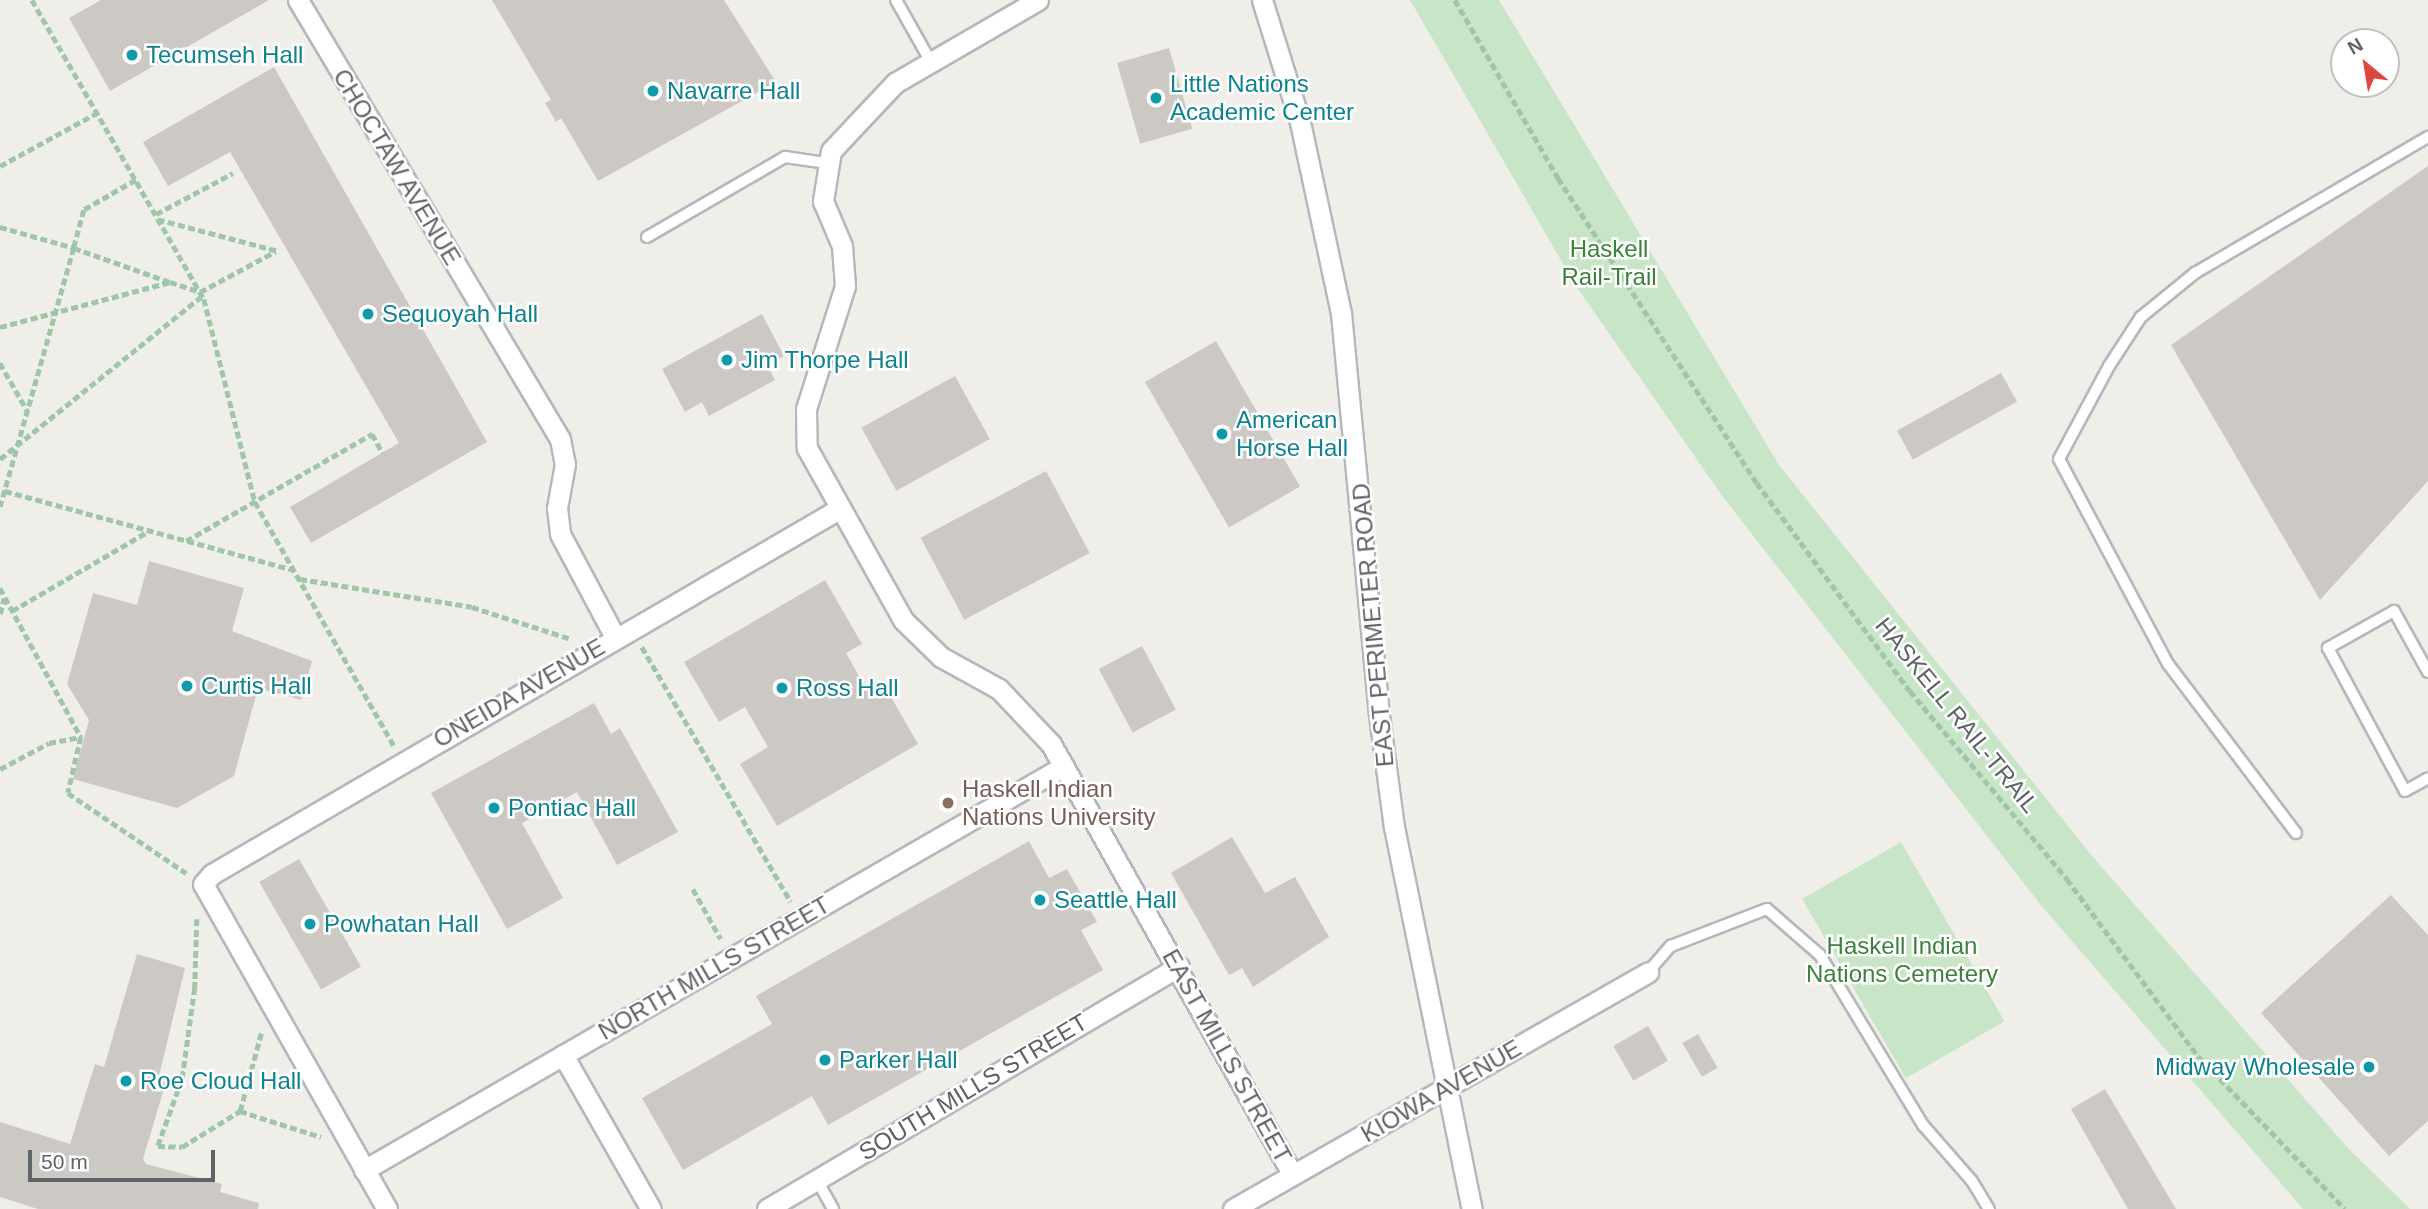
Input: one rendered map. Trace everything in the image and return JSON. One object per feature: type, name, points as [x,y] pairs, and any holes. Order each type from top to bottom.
[{"type":"street","points":[[826,163],[839,141],[895,83],[1038,0]]},
{"type":"street","name":"EAST PERIMETER ROAD","points":[[1262,0],[1300,122],[1341,313],[1380,727],[1414,936],[1472,1209]]},
{"type":"street","name":"CHOCTAW AVENUE","points":[[303,2],[560,439],[565,464],[557,508],[561,534],[616,636]]},
{"type":"street","name":"EAST MILLS STREET","points":[[826,163],[822,201],[842,246],[845,286],[806,409],[805,435],[817,472],[903,620],[920,640],[999,688],[1027,714],[1064,766],[1179,966],[1293,1175]]},
{"type":"street","name":"ONEIDA AVENUE","points":[[194,884],[616,636],[839,509]]},
{"type":"street","name":"NORTH MILLS STREET","points":[[364,1170],[1064,766]]},
{"type":"street","points":[[194,884],[387,1209]]},
{"type":"street","name":"SOUTH MILLS STREET","points":[[767,1209],[1179,966]]},
{"type":"street","name":"KIOWA AVENUE","points":[[1233,1209],[1648,972]]},
{"type":"street","points":[[564,1055],[651,1209]]},
{"type":"lane","points":[[896,0],[931,62]]},
{"type":"lane","points":[[2296,833],[2168,664],[2059,459],[2109,366],[2141,317],[2195,273],[2428,137]]},
{"type":"lane","points":[[648,237],[785,157],[826,163]]},
{"type":"lane","points":[[2428,672],[2394,611],[2328,648],[2405,790],[2428,778]]},
{"type":"lane","points":[[1648,972],[1671,946],[1768,909],[1820,955],[1923,1125],[1972,1181],[1989,1209]]},
{"type":"lane","points":[[817,1180],[833,1209]]},
{"type":"path","points":[[32,0],[201,294],[255,502],[296,570],[402,762]]},
{"type":"path","name":"HASKELL RAIL-TRAIL","points":[[1455,0],[1558,178],[1757,483],[1910,691],[2067,879],[2198,1056],[2345,1209]]},
{"type":"path","points":[[0,166],[97,113]]},
{"type":"path","points":[[157,217],[233,173]]},
{"type":"path","points":[[0,508],[84,210],[136,180]]},
{"type":"path","points":[[0,459],[201,294],[276,251],[157,217]]},
{"type":"path","points":[[0,227],[74,248],[201,294]]},
{"type":"path","points":[[0,327],[55,315],[170,282]]},
{"type":"path","points":[[0,363],[27,411]]},
{"type":"path","points":[[186,541],[372,434],[383,453]]},
{"type":"path","points":[[5,491],[296,570]]},
{"type":"path","points":[[12,611],[149,530]]},
{"type":"path","points":[[300,579],[472,607],[616,636],[800,918]]},
{"type":"path","points":[[0,588],[81,737],[68,793],[187,874],[194,884]]},
{"type":"path","points":[[0,614],[5,597]]},
{"type":"path","points":[[0,769],[49,743],[81,737]]},
{"type":"path","points":[[693,889],[732,958]]},
{"type":"path","points":[[203,926],[197,915],[195,988],[183,1080],[159,1146],[182,1147],[240,1111],[262,1029]]},
{"type":"path","points":[[256,1017],[269,1040]]},
{"type":"path","points":[[240,1111],[326,1138],[319,1127]]},
{"type":"green space","name":"Haskell Rail-Trail","points":[[1410,0],[1499,0],[1779,465],[2092,856],[2348,1148],[2410,1209],[2303,1209],[2040,904],[1723,497],[1576,286]]},
{"type":"green space","name":"Haskell Indian Nations Cemetery","points":[[1901,842],[2004,1021],[1906,1078],[1802,899]]},
{"type":"building","name":"Tecumseh Hall","points":[[101,0],[269,0],[110,91],[69,18]]},
{"type":"building","name":"Navarre Hall","points":[[492,0],[724,0],[776,82],[598,181],[561,118],[556,122],[545,103],[551,100]]},
{"type":"building","name":"Little Nations Academic Center","points":[[1169,48],[1192,129],[1140,144],[1117,63]]},
{"type":"building","name":"Sequoyah Hall","points":[[274,67],[487,442],[311,543],[290,507],[399,443],[230,152],[168,186],[143,142]]},
{"type":"building","points":[[2428,166],[2428,481],[2320,600],[2171,345]]},
{"type":"building","name":"Jim Thorpe Hall","points":[[762,314],[784,356],[767,365],[775,380],[709,416],[702,402],[685,412],[662,369]]},
{"type":"building","name":"American Horse Hall","points":[[1216,341],[1300,486],[1229,527],[1145,382]]},
{"type":"building","points":[[2001,373],[2017,402],[1913,460],[1897,431]]},
{"type":"building","points":[[955,376],[990,439],[896,491],[861,428]]},
{"type":"building","points":[[1046,471],[1090,553],[964,620],[921,538]]},
{"type":"building","name":"Curtis Hall","points":[[149,561],[244,588],[232,631],[312,661],[301,700],[258,688],[234,776],[177,808],[73,779],[89,720],[67,684],[93,593],[137,605]]},
{"type":"building","name":"Ross Hall","points":[[825,580],[862,644],[846,653],[868,692],[883,683],[918,744],[777,826],[740,764],[768,747],[745,707],[719,722],[684,662]]},
{"type":"building","points":[[1142,646],[1176,710],[1133,733],[1099,669]]},
{"type":"building","name":"Pontiac Hall","points":[[594,703],[611,734],[620,728],[678,832],[617,865],[577,792],[522,823],[563,898],[507,929],[431,793]]},
{"type":"building","points":[[1232,837],[1265,893],[1295,877],[1329,937],[1253,987],[1242,968],[1229,975],[1171,873]]},
{"type":"building","name":"Parker Hall","points":[[1029,841],[1049,878],[1067,869],[1097,922],[1081,930],[1103,970],[828,1125],[812,1096],[683,1170],[642,1098],[772,1024],[756,996]]},
{"type":"building","name":"Powhatan Hall","points":[[299,859],[361,966],[321,989],[259,882]]},
{"type":"building","name":"Midway Wholesale","points":[[2391,895],[2428,935],[2428,1121],[2389,1156],[2261,1013]]},
{"type":"building","name":"Roe Cloud Hall","points":[[137,954],[185,968],[158,1080],[166,1082],[143,1159],[146,1164],[222,1184],[220,1192],[259,1203],[258,1209],[38,1209],[0,1197],[0,1122],[70,1144],[95,1064],[104,1067]]},
{"type":"building","points":[[1648,1026],[1668,1061],[1633,1081],[1613,1046]]},
{"type":"building","points":[[1698,1034],[1718,1068],[1702,1077],[1682,1043]]},
{"type":"building","points":[[2105,1089],[2176,1209],[2128,1209],[2071,1109]]},
{"type":"place","name":"Tecumseh Hall","points":[[132,55]]},
{"type":"place","name":"Navarre Hall","points":[[653,91]]},
{"type":"place","name":"Little Nations Academic Center","points":[[1156,98]]},
{"type":"place","name":"Sequoyah Hall","points":[[368,314]]},
{"type":"place","name":"Jim Thorpe Hall","points":[[727,360]]},
{"type":"place","name":"American Horse Hall","points":[[1222,434]]},
{"type":"place","name":"Curtis Hall","points":[[187,686]]},
{"type":"place","name":"Ross Hall","points":[[782,688]]},
{"type":"place","name":"Haskell Indian Nations University","points":[[948,803]]},
{"type":"place","name":"Pontiac Hall","points":[[494,808]]},
{"type":"place","name":"Seattle Hall","points":[[1040,900]]},
{"type":"place","name":"Powhatan Hall","points":[[310,924]]},
{"type":"place","name":"Parker Hall","points":[[825,1060]]},
{"type":"place","name":"Midway Wholesale","points":[[2369,1067]]},
{"type":"place","name":"Roe Cloud Hall","points":[[126,1081]]}]
